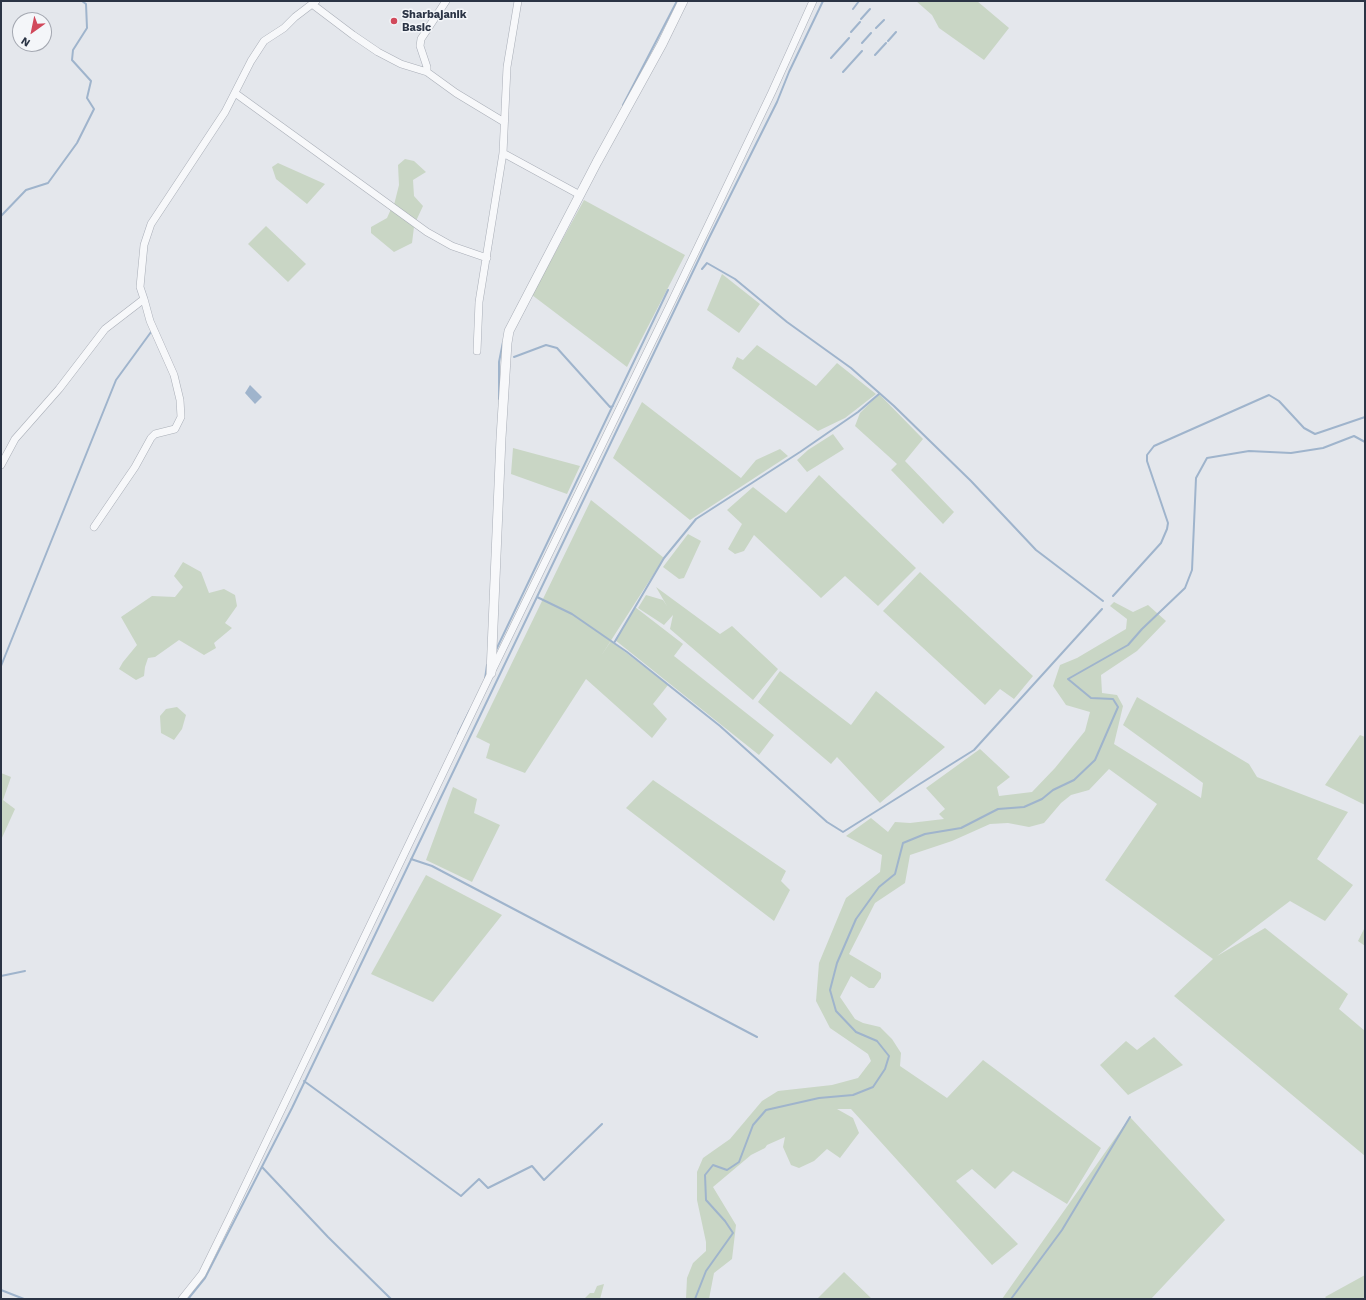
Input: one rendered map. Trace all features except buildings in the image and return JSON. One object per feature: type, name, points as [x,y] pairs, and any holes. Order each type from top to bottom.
[{"type":"street","points":[[427,72],[427,67],[420,46],[421,39],[446,1]]},
{"type":"street","points":[[477,351],[479,302],[503,153],[507,67],[518,1]]},
{"type":"street","points":[[491,673],[507,343],[510,331],[519,310],[662,44],[682,1]]},
{"type":"street","points":[[182,1299],[202,1274],[230,1218],[491,673],[772,92],[812,1]]},
{"type":"street","points":[[94,527],[135,467],[151,438],[155,434],[175,429],[181,417],[180,400],[174,375],[150,321],[140,287],[144,245],[151,224],[225,112],[251,61],[264,41],[284,28],[295,17],[314,3],[353,36],[388,58],[427,72],[504,122]]},
{"type":"street","points":[[235,93],[427,232],[452,246],[487,258]]},
{"type":"street","points":[[503,153],[580,195]]},
{"type":"street","points":[[1,465],[15,439],[60,389],[105,329],[144,299]]},
{"type":"green space","points":[[916,1],[977,1],[1009,28],[984,60],[939,28],[932,15]]},
{"type":"green space","points":[[405,159],[414,161],[426,172],[413,180],[414,196],[423,206],[416,221],[394,205],[399,185],[398,165]]},
{"type":"green space","points":[[278,163],[325,184],[307,204],[276,179],[272,167]]},
{"type":"green space","points":[[584,200],[685,255],[627,367],[532,295]]},
{"type":"green space","points":[[391,209],[414,227],[412,243],[394,252],[371,233],[371,227],[387,218]]},
{"type":"green space","points":[[266,226],[306,264],[288,282],[248,244]]},
{"type":"green space","points":[[722,274],[760,304],[739,333],[707,310]]},
{"type":"green space","points":[[757,345],[816,386],[837,363],[876,394],[845,418],[818,431],[732,368],[737,357],[743,360]]},
{"type":"green space","points":[[879,394],[923,439],[905,461],[954,512],[943,524],[891,470],[897,464],[855,426],[860,413]]},
{"type":"green space","points":[[642,402],[741,478],[756,460],[780,449],[788,456],[690,520],[613,458]]},
{"type":"green space","points":[[833,434],[844,449],[807,472],[797,460],[808,450]]},
{"type":"green space","points":[[513,448],[580,466],[567,494],[511,474]]},
{"type":"green space","points":[[819,475],[916,568],[878,606],[845,576],[821,598],[754,535],[744,551],[735,554],[728,549],[742,524],[727,510],[753,487],[786,513]]},
{"type":"green space","points":[[591,500],[664,558],[601,656],[611,641],[668,685],[653,704],[667,719],[652,738],[586,679],[525,773],[486,758],[490,744],[476,737]]},
{"type":"green space","points":[[688,534],[701,541],[684,578],[679,579],[663,567]]},
{"type":"green space","points":[[183,562],[201,572],[209,593],[224,589],[235,595],[237,606],[225,623],[232,628],[214,643],[216,648],[204,655],[179,640],[155,657],[148,658],[144,676],[136,680],[119,669],[137,645],[121,617],[152,596],[175,597],[183,587],[174,576]]},
{"type":"green space","points":[[920,572],[1033,676],[1014,699],[1000,689],[985,705],[883,611]]},
{"type":"green space","points":[[656,587],[720,634],[732,626],[778,669],[753,700],[670,629],[673,615],[664,625],[638,608],[646,595],[663,600],[667,606]]},
{"type":"green space","points":[[1114,602],[1133,612],[1148,605],[1166,621],[1137,651],[1101,675],[1102,693],[1117,695],[1123,706],[1114,744],[1201,798],[1203,783],[1123,725],[1137,697],[1249,764],[1257,777],[1348,812],[1317,859],[1353,885],[1325,921],[1290,901],[1217,956],[1265,928],[1348,994],[1339,1009],[1365,1031],[1365,1156],[1174,996],[1213,959],[1105,880],[1157,804],[1109,769],[1089,790],[1071,795],[1061,803],[1044,823],[1029,827],[1008,823],[990,824],[952,841],[910,855],[905,883],[875,903],[849,954],[881,973],[881,978],[874,988],[869,988],[851,976],[840,997],[855,1019],[863,1023],[880,1027],[892,1039],[901,1053],[900,1066],[947,1098],[983,1060],[1101,1148],[1067,1204],[1013,1171],[995,1189],[972,1169],[956,1181],[1018,1244],[992,1265],[851,1109],[837,1109],[853,1118],[859,1133],[840,1158],[827,1149],[814,1161],[799,1168],[791,1165],[783,1147],[785,1137],[767,1145],[765,1148],[751,1155],[713,1187],[736,1225],[732,1259],[714,1273],[709,1299],[686,1299],[687,1278],[693,1263],[706,1251],[706,1242],[697,1200],[697,1172],[703,1158],[730,1139],[762,1101],[778,1091],[832,1085],[858,1078],[871,1061],[868,1054],[830,1028],[816,1001],[819,963],[846,898],[880,872],[882,855],[846,836],[871,818],[888,832],[895,822],[910,823],[944,819],[939,814],[945,809],[926,788],[980,749],[1010,777],[997,787],[999,796],[1032,792],[1055,768],[1085,731],[1090,712],[1066,705],[1053,686],[1060,665],[1077,658],[1126,629],[1127,619],[1110,606]]},
{"type":"green space","points":[[635,607],[683,644],[674,656],[774,735],[759,755],[615,640]]},
{"type":"green space","points":[[780,671],[851,725],[876,691],[945,747],[880,803],[837,757],[831,764],[758,702]]},
{"type":"green space","points":[[177,707],[186,715],[182,729],[174,740],[161,733],[160,716],[166,709]]},
{"type":"green space","points":[[1360,735],[1365,737],[1365,805],[1325,785]]},
{"type":"green space","points":[[1,773],[11,777],[3,800],[15,809],[1,840]]},
{"type":"green space","points":[[653,780],[786,871],[781,881],[790,890],[774,921],[626,808]]},
{"type":"green space","points":[[453,787],[477,799],[474,813],[500,825],[472,882],[426,860]]},
{"type":"green space","points":[[426,875],[502,915],[433,1002],[371,974]]},
{"type":"green space","points":[[1365,927],[1365,946],[1358,941]]},
{"type":"green space","points":[[1154,1037],[1183,1065],[1128,1095],[1100,1065],[1126,1041],[1137,1050]]},
{"type":"green space","points":[[1130,1117],[1225,1220],[1151,1299],[1002,1299]]},
{"type":"green space","points":[[844,1272],[872,1299],[817,1299]]},
{"type":"green space","points":[[1365,1275],[1365,1299],[1327,1299],[1325,1297]]},
{"type":"green space","points":[[604,1284],[600,1299],[584,1299],[590,1293],[594,1293],[597,1286]]},
{"type":"water","points":[[250,385],[262,397],[255,404],[245,393]]},
{"type":"waterway","points":[[1,216],[26,190],[48,183],[77,143],[94,109],[87,98],[91,81],[72,60],[73,50],[87,28],[86,4],[82,1]]},
{"type":"waterway","points":[[623,105],[677,1]]},
{"type":"waterway","points":[[188,1299],[205,1278],[292,1108],[709,238],[777,102],[789,72],[823,1]]},
{"type":"waterway","points":[[853,9],[859,1]]},
{"type":"waterway","points":[[861,19],[870,9]]},
{"type":"waterway","points":[[876,28],[884,20]]},
{"type":"waterway","points":[[851,32],[860,22]]},
{"type":"waterway","points":[[888,41],[896,32]]},
{"type":"waterway","points":[[862,43],[871,33]]},
{"type":"waterway","points":[[831,58],[849,38]]},
{"type":"waterway","points":[[875,55],[886,43]]},
{"type":"waterway","points":[[843,72],[862,51]]},
{"type":"waterway","points":[[702,269],[707,263],[735,279],[787,322],[851,368],[894,406],[971,481],[1036,550],[1103,601]]},
{"type":"waterway","points":[[496,650],[668,290]]},
{"type":"waterway","points":[[1,666],[116,380],[151,332]]},
{"type":"waterway","points":[[499,399],[499,362],[503,342]]},
{"type":"waterway","points":[[514,357],[546,345],[557,348],[610,407],[613,406]]},
{"type":"waterway","points":[[614,643],[664,558],[696,519],[800,452],[858,412],[879,394]]},
{"type":"waterway","points":[[1113,596],[1161,543],[1167,529],[1168,523],[1147,461],[1147,455],[1154,446],[1269,395],[1279,401],[1304,428],[1315,434],[1365,417]]},
{"type":"waterway","points":[[695,1299],[706,1271],[733,1233],[725,1221],[706,1200],[705,1175],[713,1165],[727,1170],[739,1162],[753,1125],[766,1110],[819,1098],[853,1095],[873,1087],[885,1069],[889,1056],[877,1041],[856,1032],[836,1011],[830,990],[837,963],[856,919],[879,887],[895,874],[903,843],[925,834],[961,828],[998,809],[1024,807],[1042,799],[1053,790],[1074,780],[1095,760],[1118,707],[1113,699],[1091,698],[1068,679],[1128,645],[1142,629],[1185,588],[1192,570],[1196,478],[1207,458],[1249,451],[1291,453],[1323,448],[1354,436],[1365,442]]},
{"type":"waterway","points":[[537,597],[572,614],[627,652],[720,726],[827,822],[843,832],[974,750],[1102,609]]},
{"type":"waterway","points":[[485,679],[487,665]]},
{"type":"waterway","points":[[458,734],[470,710]]},
{"type":"waterway","points":[[411,859],[432,866],[757,1037]]},
{"type":"waterway","points":[[1,976],[25,971]]},
{"type":"waterway","points":[[304,1081],[461,1196],[479,1179],[488,1188],[532,1166],[544,1180],[602,1124]]},
{"type":"waterway","points":[[1011,1299],[1062,1230],[1130,1117]]},
{"type":"waterway","points":[[262,1167],[328,1237],[391,1299]]},
{"type":"waterway","points":[[1,1290],[24,1299]]},
{"type":"place","name":"Sharbajanik Basic","points":[[394,21]]}]
